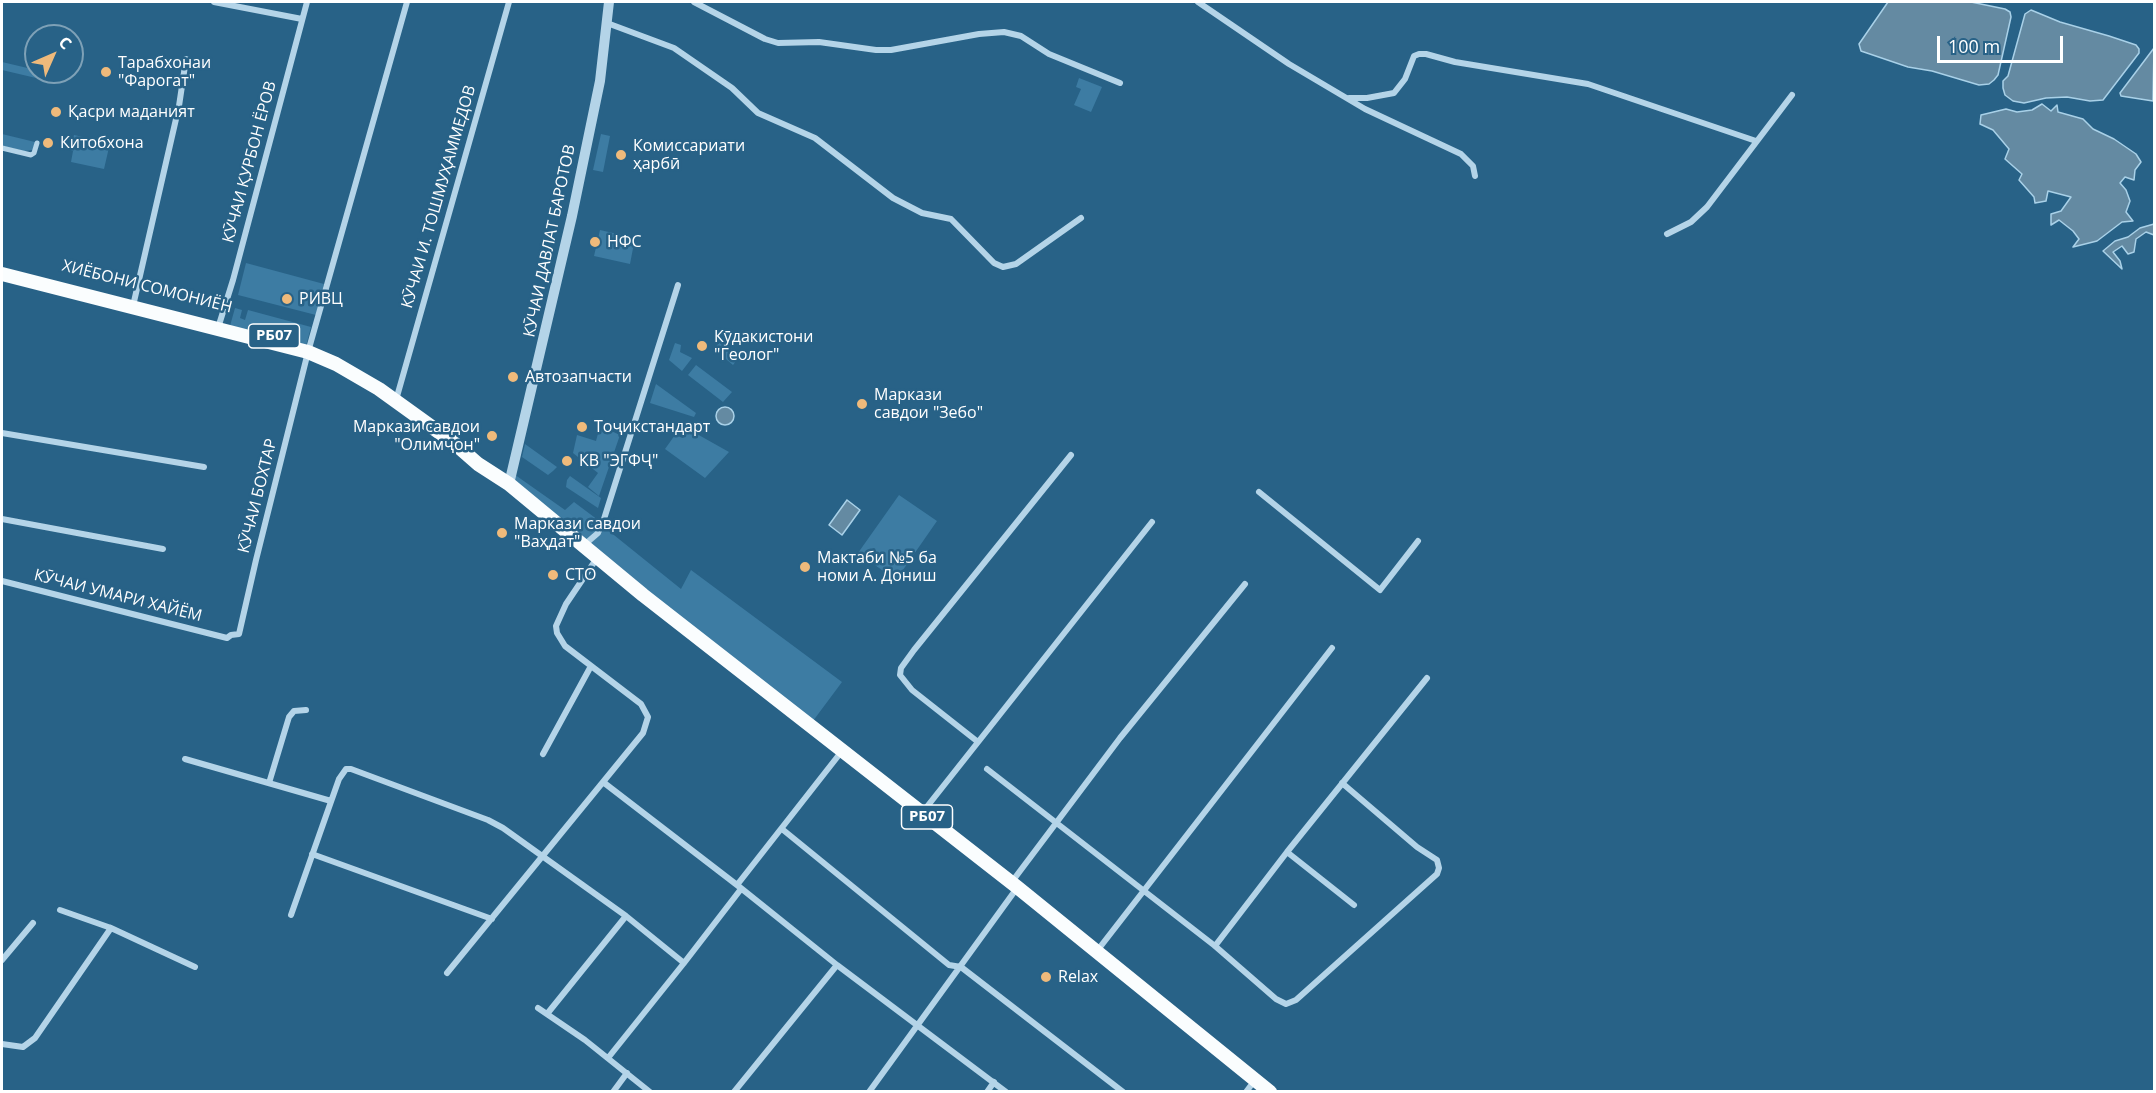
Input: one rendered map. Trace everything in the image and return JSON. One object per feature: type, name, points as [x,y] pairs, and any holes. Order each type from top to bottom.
[{"type":"highway","name":"ХИЁБОНИ СОМОНИЁН","points":[[2,268],[308,349],[397,397],[478,464],[509,484]]},
{"type":"highway","name":"ХИЁБОНИ СОМОНИЁН","points":[[2,274],[134,303]]},
{"type":"highway","name":"РБ07","points":[[509,484],[643,595],[1014,885],[1270,1092]]},
{"type":"street","points":[[214,2],[302,19]]},
{"type":"street","name":"КӮЧАИ ҚУРБОН ЁРОВ","points":[[219,325],[307,2]]},
{"type":"street","points":[[308,349],[407,2]]},
{"type":"street","name":"КӮЧАИ И. ТОШМУҲАММЕДОВ","points":[[397,397],[509,2]]},
{"type":"street","name":"КӮЧАИ ДАВЛАТ БАРОТОВ","points":[[509,484],[573,216],[600,81],[609,2]]},
{"type":"street","points":[[694,2],[765,39],[778,43],[819,42],[891,50],[1004,32],[1021,36],[1049,54],[1120,83]]},
{"type":"street","points":[[1198,2],[1289,64],[1365,109],[1461,154],[1473,166],[1475,176]]},
{"type":"street","points":[[607,23],[674,48],[732,88],[758,113],[815,138],[893,198],[922,213],[951,219],[994,263],[1003,267],[1016,264],[1081,218]]},
{"type":"street","points":[[1349,98],[1367,98],[1394,93],[1405,79],[1411,61],[1419,54],[1588,84],[1756,141]]},
{"type":"street","points":[[134,303],[179,106],[186,58]]},
{"type":"street","points":[[1667,234],[1690,222],[1707,207],[1792,95]]},
{"type":"street","points":[[2,148],[31,155],[34,153],[37,142]]},
{"type":"street","points":[[583,546],[598,533],[602,523],[678,285]]},
{"type":"street","name":"КӮЧАИ БОХТАР","points":[[227,639],[231,635],[239,634],[308,349]]},
{"type":"street","points":[[2,433],[204,467]]},
{"type":"street","points":[[978,742],[912,690],[900,675],[901,668],[1071,455]]},
{"type":"street","points":[[1259,492],[1380,590],[1418,541]]},
{"type":"street","points":[[2,519],[163,549]]},
{"type":"street","points":[[922,813],[1152,522]]},
{"type":"street","points":[[447,973],[643,733],[648,717],[641,704],[565,646],[560,640],[556,626],[566,604],[597,557]]},
{"type":"street","name":"КӮЧАИ УМАРИ ХАЙЁМ","points":[[2,581],[227,639]]},
{"type":"street","points":[[869,1092],[961,967],[1057,823],[1120,738],[1245,584]]},
{"type":"street","points":[[1096,952],[1332,648]]},
{"type":"street","points":[[543,754],[591,666]]},
{"type":"street","points":[[1215,946],[1287,852],[1427,678]]},
{"type":"street","points":[[270,783],[289,717],[294,711],[306,711]]},
{"type":"street","points":[[608,1058],[684,963],[842,751]]},
{"type":"street","points":[[185,759],[331,801]]},
{"type":"street","points":[[291,915],[342,773],[346,769],[351,769],[488,820],[503,828],[626,916],[684,963]]},
{"type":"street","points":[[987,769],[1215,946],[1276,999],[1286,1004],[1296,1000],[1437,874],[1439,868],[1437,860],[1417,848],[1342,783]]},
{"type":"street","points":[[603,782],[837,965],[1006,1092]]},
{"type":"street","points":[[782,829],[949,965],[961,967],[1123,1092]]},
{"type":"street","points":[[1287,852],[1354,905]]},
{"type":"street","points":[[312,854],[492,919]]},
{"type":"street","points":[[60,910],[111,928],[195,967]]},
{"type":"street","points":[[547,1014],[626,916]]},
{"type":"street","points":[[2,960],[33,923]]},
{"type":"street","points":[[2,1044],[23,1047],[35,1038],[111,928]]},
{"type":"street","points":[[734,1092],[837,965]]},
{"type":"street","points":[[538,1008],[651,1092]]},
{"type":"street","points":[[613,1092],[627,1073]]},
{"type":"street","points":[[1246,1092],[1255,1080]]},
{"type":"street","points":[[987,1092],[994,1082]]},
{"type":"shaded area","points":[[1888,2],[1971,2],[2010,12],[2011,17],[1998,75],[1989,84],[1979,85],[1932,71],[1908,67],[1861,51],[1859,44]]},
{"type":"shaded area","points":[[2031,10],[2060,22],[2136,45],[2139,53],[2103,100],[2090,101],[2067,97],[2046,98],[2024,103],[2013,101],[2005,95],[2003,81],[2008,76],[2025,14]]},
{"type":"shaded area","points":[[2154,48],[2153,101],[2121,96],[2120,93]]},
{"type":"shaded area","points":[[2,62],[24,67],[24,75],[2,70]]},
{"type":"shaded area","points":[[1079,78],[1102,87],[1091,112],[1074,105],[1081,89],[1076,87]]},
{"type":"shaded area","points":[[2042,104],[2051,111],[2057,105],[2058,112],[2083,119],[2093,129],[2114,139],[2136,154],[2141,162],[2135,170],[2134,180],[2125,177],[2120,183],[2126,190],[2130,201],[2126,212],[2133,221],[2122,222],[2097,241],[2073,247],[2079,239],[2073,231],[2059,220],[2051,225],[2051,214],[2061,211],[2071,197],[2048,191],[2046,201],[2035,203],[2034,197],[2019,180],[2022,174],[2005,159],[2009,149],[1993,130],[1980,124],[1981,115],[2006,109],[2017,112],[2032,110]]},
{"type":"shaded area","points":[[2,134],[35,142],[33,150],[24,151],[2,146]]},
{"type":"shaded area","points":[[601,134],[610,136],[603,172],[593,170]]},
{"type":"shaded area","points":[[74,135],[110,143],[104,169],[71,162],[73,151],[70,150]]},
{"type":"shaded area","points":[[2154,224],[2154,235],[2146,232],[2136,239],[2134,252],[2128,254],[2122,246],[2113,252],[2120,261],[2122,269],[2103,251],[2115,241],[2128,237],[2140,228]]},
{"type":"shaded area","points":[[600,230],[635,238],[630,264],[594,256]]},
{"type":"shaded area","points":[[246,263],[324,284],[316,315],[238,295]]},
{"type":"shaded area","points":[[235,308],[242,310],[240,318],[245,320],[248,310],[311,327],[306,346],[230,326]]},
{"type":"shaded area","points":[[721,340],[740,356],[733,365],[714,349]]},
{"type":"shaded area","points":[[675,343],[681,345],[680,352],[692,358],[682,371],[669,360]]},
{"type":"shaded area","points":[[696,365],[732,392],[723,402],[688,375]]},
{"type":"shaded area","points":[[656,384],[696,413],[694,417],[650,403]]},
{"type":"shaded area","points":[[725,407],[731,410],[734,416],[731,422],[725,425],[719,422],[716,416],[719,410]]},
{"type":"shaded area","points":[[600,426],[620,435],[599,496],[588,487],[598,473],[573,453],[577,435],[596,441]]},
{"type":"shaded area","points":[[688,429],[729,452],[705,478],[665,449],[675,435],[683,438]]},
{"type":"shaded area","points":[[525,444],[557,467],[548,475],[522,457]]},
{"type":"shaded area","points":[[511,472],[565,510],[574,502],[602,523],[598,533],[583,546],[509,484]]},
{"type":"shaded area","points":[[570,476],[601,498],[598,508],[566,487]]},
{"type":"shaded area","points":[[899,495],[937,521],[896,580],[858,553]]},
{"type":"shaded area","points":[[847,500],[860,510],[842,535],[829,525]]},
{"type":"shaded area","points":[[604,527],[681,589],[691,570],[842,682],[810,725],[587,546],[601,534]]},
{"type":"place","name":"Тарабхонаи \"Фарогат\"","points":[[106,72]]},
{"type":"place","name":"Қасри маданият","points":[[56,112]]},
{"type":"place","name":"Китобхона","points":[[48,143]]},
{"type":"place","name":"Комиссариати ҳарбӣ","points":[[621,155]]},
{"type":"place","name":"НФС","points":[[595,242]]},
{"type":"place","name":"РИВЦ","points":[[287,299]]},
{"type":"place","name":"Кӯдакистони \"Геолог\"","points":[[702,346]]},
{"type":"place","name":"Автозапчасти","points":[[513,377]]},
{"type":"place","name":"Маркази савдои \"Зебо\"","points":[[862,404]]},
{"type":"place","name":"Тоҷикстандарт","points":[[582,427]]},
{"type":"place","name":"Маркази савдои \"Олимҷон\"","points":[[492,436]]},
{"type":"place","name":"КВ \"ЭГФҶ\"","points":[[567,461]]},
{"type":"place","name":"Маркази савдои \"Ваҳдат\"","points":[[502,533]]},
{"type":"place","name":"Мактаби №5 ба номи А. Дониш","points":[[805,567]]},
{"type":"place","name":"СТО","points":[[553,575]]},
{"type":"place","name":"Relax","points":[[1046,977]]}]
